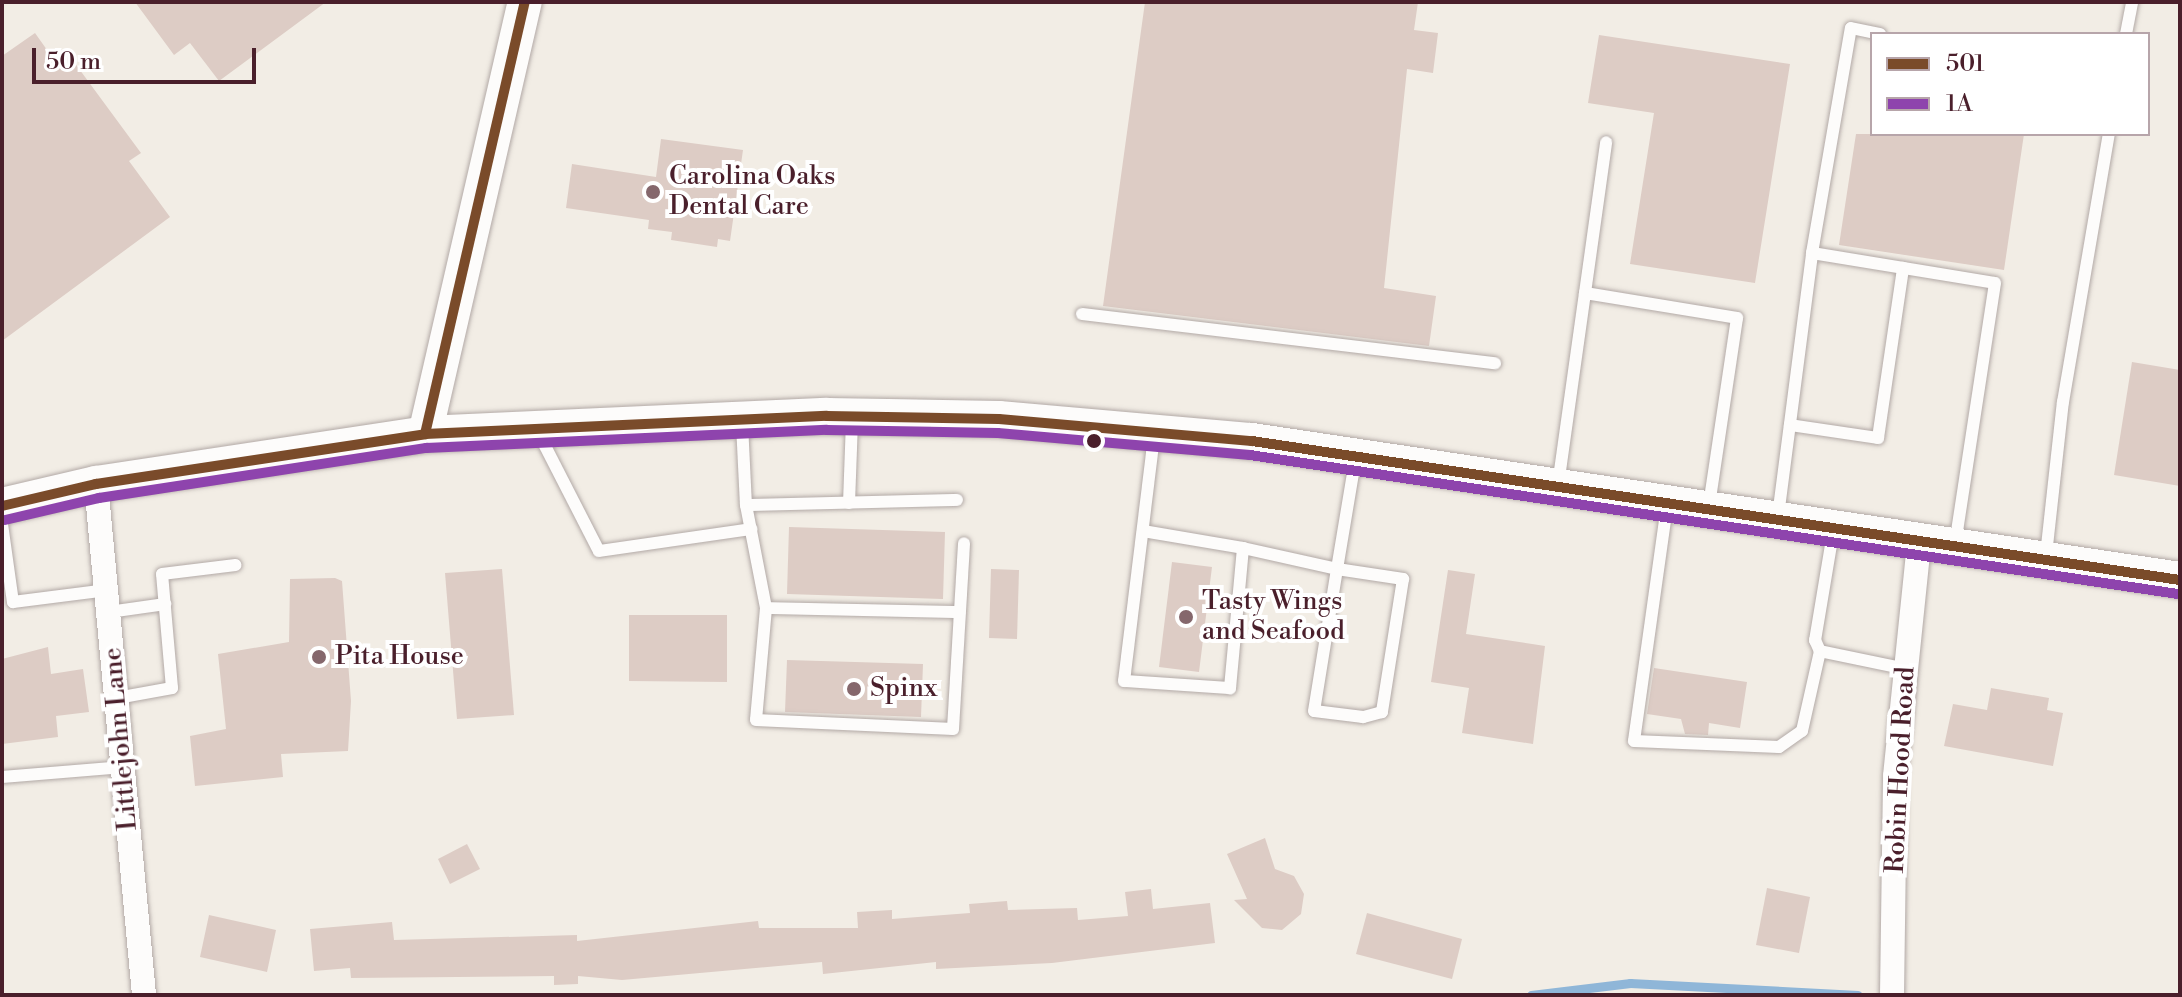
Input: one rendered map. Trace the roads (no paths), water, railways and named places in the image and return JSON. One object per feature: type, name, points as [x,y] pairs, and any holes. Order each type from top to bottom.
[{"type":"main road","points":[[425,434],[525,2]]},
{"type":"main road","points":[[2,506],[96,484],[425,434],[853,417],[1155,433],[1356,457],[1937,548],[2180,580]]},
{"type":"street","name":"Littlejohn Lane","points":[[96,484],[144,995]]},
{"type":"street","name":"Robin Hood Road","points":[[1892,995],[1895,776],[1907,669],[1937,548]]},
{"type":"lane","points":[[2126,32],[2132,2]]},
{"type":"lane","points":[[1777,523],[1812,253],[1851,28],[1870,32]]},
{"type":"lane","points":[[2046,562],[2063,402],[2109,136]]},
{"type":"lane","points":[[1557,489],[1606,142]]},
{"type":"lane","points":[[1812,253],[1995,283],[1937,548]]},
{"type":"lane","points":[[1790,425],[1878,438],[1903,268]]},
{"type":"lane","points":[[1585,293],[1737,318],[1708,512]]},
{"type":"lane","points":[[1082,314],[1495,363]]},
{"type":"lane","points":[[849,503],[853,417]]},
{"type":"lane","points":[[742,420],[746,505],[766,608],[756,720],[953,729],[964,543]]},
{"type":"lane","points":[[537,429],[599,551],[751,529]]},
{"type":"lane","points":[[1155,433],[1124,681],[1230,688],[1243,548]]},
{"type":"lane","points":[[1143,531],[1243,548],[1337,569],[1403,579],[1382,712],[1363,717],[1314,711],[1337,569],[1356,457]]},
{"type":"lane","points":[[746,505],[957,500]]},
{"type":"lane","points":[[1667,506],[1634,741],[1779,747],[1802,731],[1820,651],[1815,640],[1833,532]]},
{"type":"lane","points":[[2,524],[8,603],[108,601],[165,604]]},
{"type":"lane","points":[[117,698],[172,688],[162,574],[235,565]]},
{"type":"lane","points":[[766,608],[960,612]]},
{"type":"lane","points":[[1820,651],[1907,669]]},
{"type":"lane","points":[[2,777],[124,767]]},
{"type":"waterway","points":[[1531,995],[1630,983],[1858,995]]},
{"type":"place","name":"Carolina Oaks Dental Care","points":[[653,192]]},
{"type":"place","name":"Tasty Wings and Seafood","points":[[1186,617]]},
{"type":"place","name":"Pita House","points":[[319,657]]},
{"type":"place","name":"Spinx","points":[[854,689]]}]
